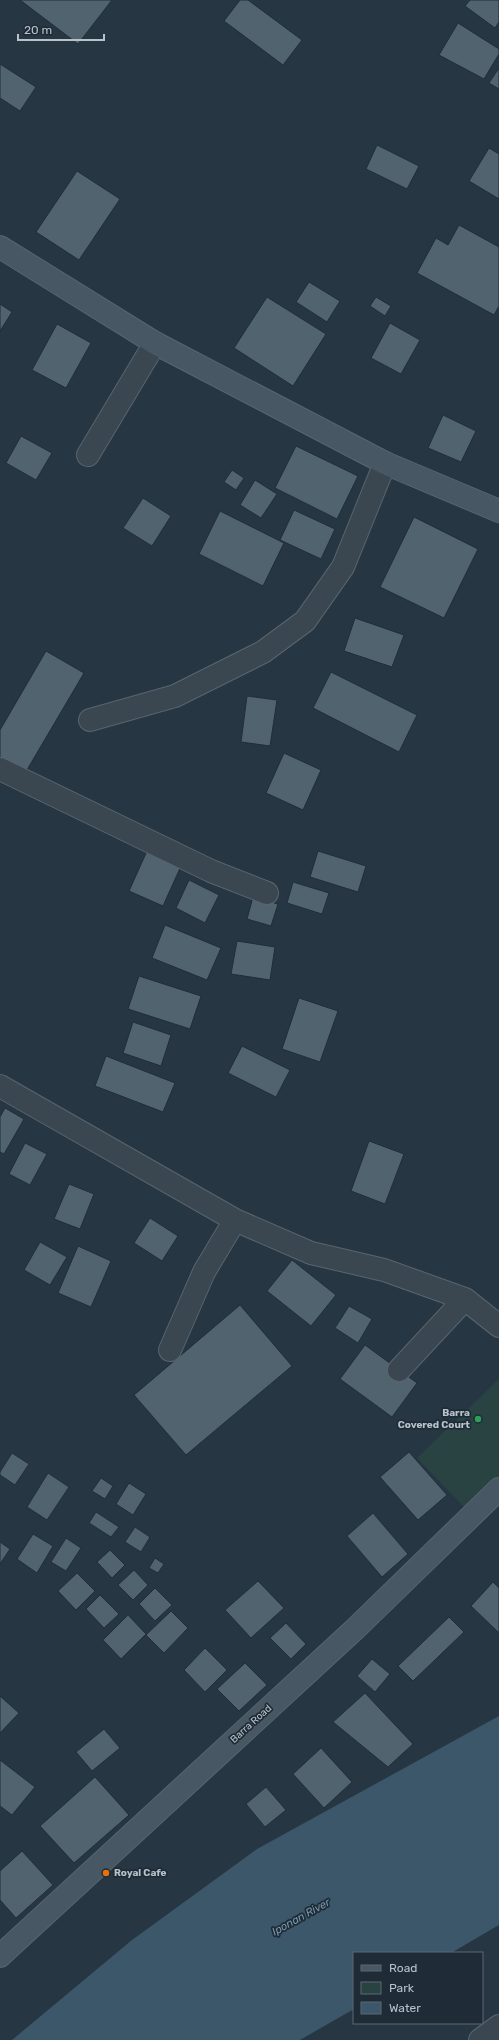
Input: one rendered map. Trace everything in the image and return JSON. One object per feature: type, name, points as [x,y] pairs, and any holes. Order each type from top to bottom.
[{"type":"street","points":[[0,247],[155,343],[385,463],[499,511]]},
{"type":"street","points":[[88,455],[155,343]]},
{"type":"street","points":[[90,720],[175,696],[263,652],[305,621],[343,567],[385,463]]},
{"type":"street","points":[[0,769],[211,871],[267,893]]},
{"type":"street","points":[[0,1086],[235,1220],[311,1253],[384,1270],[465,1299],[499,1326]]},
{"type":"street","points":[[170,1350],[204,1272],[235,1220]]},
{"type":"street","points":[[399,1370],[465,1299]]},
{"type":"street","name":"Barra Road","points":[[0,1956],[354,1629],[499,1489]]},
{"type":"street","points":[[480,2040],[499,2026]]},
{"type":"green space","name":"Barra Covered Court","points":[[499,1379],[499,1481],[468,1511],[417,1458]]},
{"type":"water","name":"Iponan River","points":[[499,1716],[499,1925],[453,1952],[353,1952],[353,2010],[300,2040],[12,2040],[132,1940],[257,1849]]},
{"type":"building","points":[[20,0],[112,0],[78,44]]},
{"type":"building","points":[[240,0],[248,0],[302,40],[283,65],[224,21]]},
{"type":"building","points":[[470,0],[499,0],[499,22],[495,28],[465,6]]},
{"type":"building","points":[[458,23],[499,49],[499,54],[484,79],[439,55]]},
{"type":"building","points":[[0,64],[36,87],[20,111],[0,98]]},
{"type":"building","points":[[499,68],[499,89],[489,83]]},
{"type":"building","points":[[377,145],[419,166],[407,189],[366,169]]},
{"type":"building","points":[[489,148],[499,154],[499,199],[469,181]]},
{"type":"building","points":[[77,171],[120,199],[79,260],[36,232]]},
{"type":"building","points":[[459,225],[499,247],[499,306],[494,315],[417,273],[436,238],[448,245]]},
{"type":"building","points":[[309,282],[340,301],[327,322],[296,302]]},
{"type":"building","points":[[267,297],[326,334],[293,386],[234,348]]},
{"type":"building","points":[[376,297],[391,306],[385,316],[370,306]]},
{"type":"building","points":[[0,304],[12,312],[0,331]]},
{"type":"building","points":[[390,323],[420,340],[401,374],[371,358]]},
{"type":"building","points":[[57,324],[91,343],[66,388],[32,370]]},
{"type":"building","points":[[443,415],[476,431],[461,462],[428,448]]},
{"type":"building","points":[[21,436],[52,453],[36,480],[6,463]]},
{"type":"building","points":[[296,446],[358,476],[337,519],[275,488]]},
{"type":"building","points":[[232,470],[244,478],[236,490],[224,482]]},
{"type":"building","points":[[255,480],[277,494],[261,518],[240,505]]},
{"type":"building","points":[[143,498],[171,516],[152,546],[123,528]]},
{"type":"building","points":[[294,510],[335,529],[321,559],[280,540]]},
{"type":"building","points":[[220,511],[284,543],[263,586],[199,554]]},
{"type":"building","points":[[414,517],[478,549],[444,618],[380,587]]},
{"type":"building","points":[[355,618],[404,635],[392,667],[344,651]]},
{"type":"building","points":[[46,651],[84,673],[24,775],[0,760],[0,730]]},
{"type":"building","points":[[331,672],[417,715],[399,752],[313,708]]},
{"type":"building","points":[[247,696],[277,700],[270,746],[241,742]]},
{"type":"building","points":[[284,753],[321,770],[303,810],[266,793]]},
{"type":"building","points":[[147,851],[181,866],[163,906],[129,891]]},
{"type":"building","points":[[318,851],[366,866],[358,892],[310,877]]},
{"type":"building","points":[[189,880],[219,895],[205,923],[176,908]]},
{"type":"building","points":[[293,882],[329,893],[322,914],[287,903]]},
{"type":"building","points":[[253,897],[278,904],[271,926],[247,919]]},
{"type":"building","points":[[165,925],[221,948],[207,980],[152,958]]},
{"type":"building","points":[[237,941],[275,947],[270,980],[231,974]]},
{"type":"building","points":[[139,976],[201,996],[190,1029],[128,1009]]},
{"type":"building","points":[[299,998],[338,1011],[320,1062],[282,1049]]},
{"type":"building","points":[[133,1022],[171,1035],[161,1066],[123,1053]]},
{"type":"building","points":[[242,1046],[290,1070],[276,1097],[228,1073]]},
{"type":"building","points":[[106,1056],[175,1083],[163,1112],[95,1086]]},
{"type":"building","points":[[5,1108],[24,1119],[4,1154],[0,1152],[0,1117]]},
{"type":"building","points":[[369,1141],[404,1154],[385,1204],[351,1191]]},
{"type":"building","points":[[25,1143],[47,1154],[30,1185],[9,1174]]},
{"type":"building","points":[[69,1184],[94,1194],[80,1229],[54,1219]]},
{"type":"building","points":[[150,1218],[178,1236],[162,1261],[134,1243]]},
{"type":"building","points":[[40,1242],[67,1257],[50,1285],[24,1270]]},
{"type":"building","points":[[78,1246],[111,1261],[91,1307],[58,1293]]},
{"type":"building","points":[[292,1260],[336,1295],[311,1326],[267,1291]]},
{"type":"building","points":[[240,1305],[292,1366],[186,1455],[134,1395]]},
{"type":"building","points":[[349,1306],[372,1319],[358,1343],[335,1328]]},
{"type":"building","points":[[365,1345],[417,1383],[392,1417],[340,1379]]},
{"type":"building","points":[[409,1452],[447,1495],[418,1520],[380,1477]]},
{"type":"building","points":[[12,1453],[29,1464],[15,1485],[0,1475],[0,1472]]},
{"type":"building","points":[[48,1473],[69,1487],[47,1520],[27,1507]]},
{"type":"building","points":[[101,1478],[113,1486],[105,1499],[92,1491]]},
{"type":"building","points":[[129,1483],[146,1494],[133,1515],[116,1504]]},
{"type":"building","points":[[96,1512],[119,1527],[111,1537],[89,1523]]},
{"type":"building","points":[[373,1513],[408,1554],[382,1577],[347,1536]]},
{"type":"building","points":[[135,1527],[150,1537],[141,1552],[125,1542]]},
{"type":"building","points":[[33,1534],[53,1546],[37,1573],[17,1559]]},
{"type":"building","points":[[66,1538],[81,1548],[66,1571],[51,1562]]},
{"type":"building","points":[[0,1542],[10,1549],[0,1564]]},
{"type":"building","points":[[110,1550],[125,1565],[112,1578],[97,1562]]},
{"type":"building","points":[[155,1558],[164,1564],[158,1573],[149,1568]]},
{"type":"building","points":[[134,1570],[148,1585],[133,1600],[118,1585]]},
{"type":"building","points":[[77,1573],[95,1591],[76,1610],[58,1591]]},
{"type":"building","points":[[258,1581],[284,1608],[251,1638],[225,1610]]},
{"type":"building","points":[[493,1582],[499,1588],[499,1633],[471,1606]]},
{"type":"building","points":[[155,1588],[172,1605],[155,1621],[139,1604]]},
{"type":"building","points":[[100,1595],[119,1614],[104,1628],[86,1609]]},
{"type":"building","points":[[171,1611],[188,1628],[164,1653],[146,1635]]},
{"type":"building","points":[[128,1615],[146,1634],[121,1659],[103,1640]]},
{"type":"building","points":[[449,1617],[464,1632],[413,1681],[398,1666]]},
{"type":"building","points":[[286,1623],[306,1644],[291,1659],[270,1638]]},
{"type":"building","points":[[205,1648],[227,1670],[205,1692],[184,1670]]},
{"type":"building","points":[[372,1659],[390,1674],[375,1692],[357,1676]]},
{"type":"building","points":[[245,1663],[267,1685],[239,1711],[217,1689]]},
{"type":"building","points":[[365,1693],[413,1744],[388,1767],[333,1722]]},
{"type":"building","points":[[0,1696],[19,1713],[0,1733]]},
{"type":"building","points":[[104,1729],[120,1748],[92,1771],[76,1752]]},
{"type":"building","points":[[321,1748],[352,1782],[324,1808],[293,1774]]},
{"type":"building","points":[[0,1760],[35,1787],[12,1815],[0,1806]]},
{"type":"building","points":[[95,1777],[129,1815],[74,1863],[40,1826]]},
{"type":"building","points":[[266,1787],[286,1810],[265,1827],[246,1804]]},
{"type":"building","points":[[22,1851],[53,1885],[16,1918],[0,1900],[0,1871]]},
{"type":"place","name":"Barra Covered Court","points":[[478,1419]]},
{"type":"place","name":"Royal Cafe","points":[[106,1873]]}]
